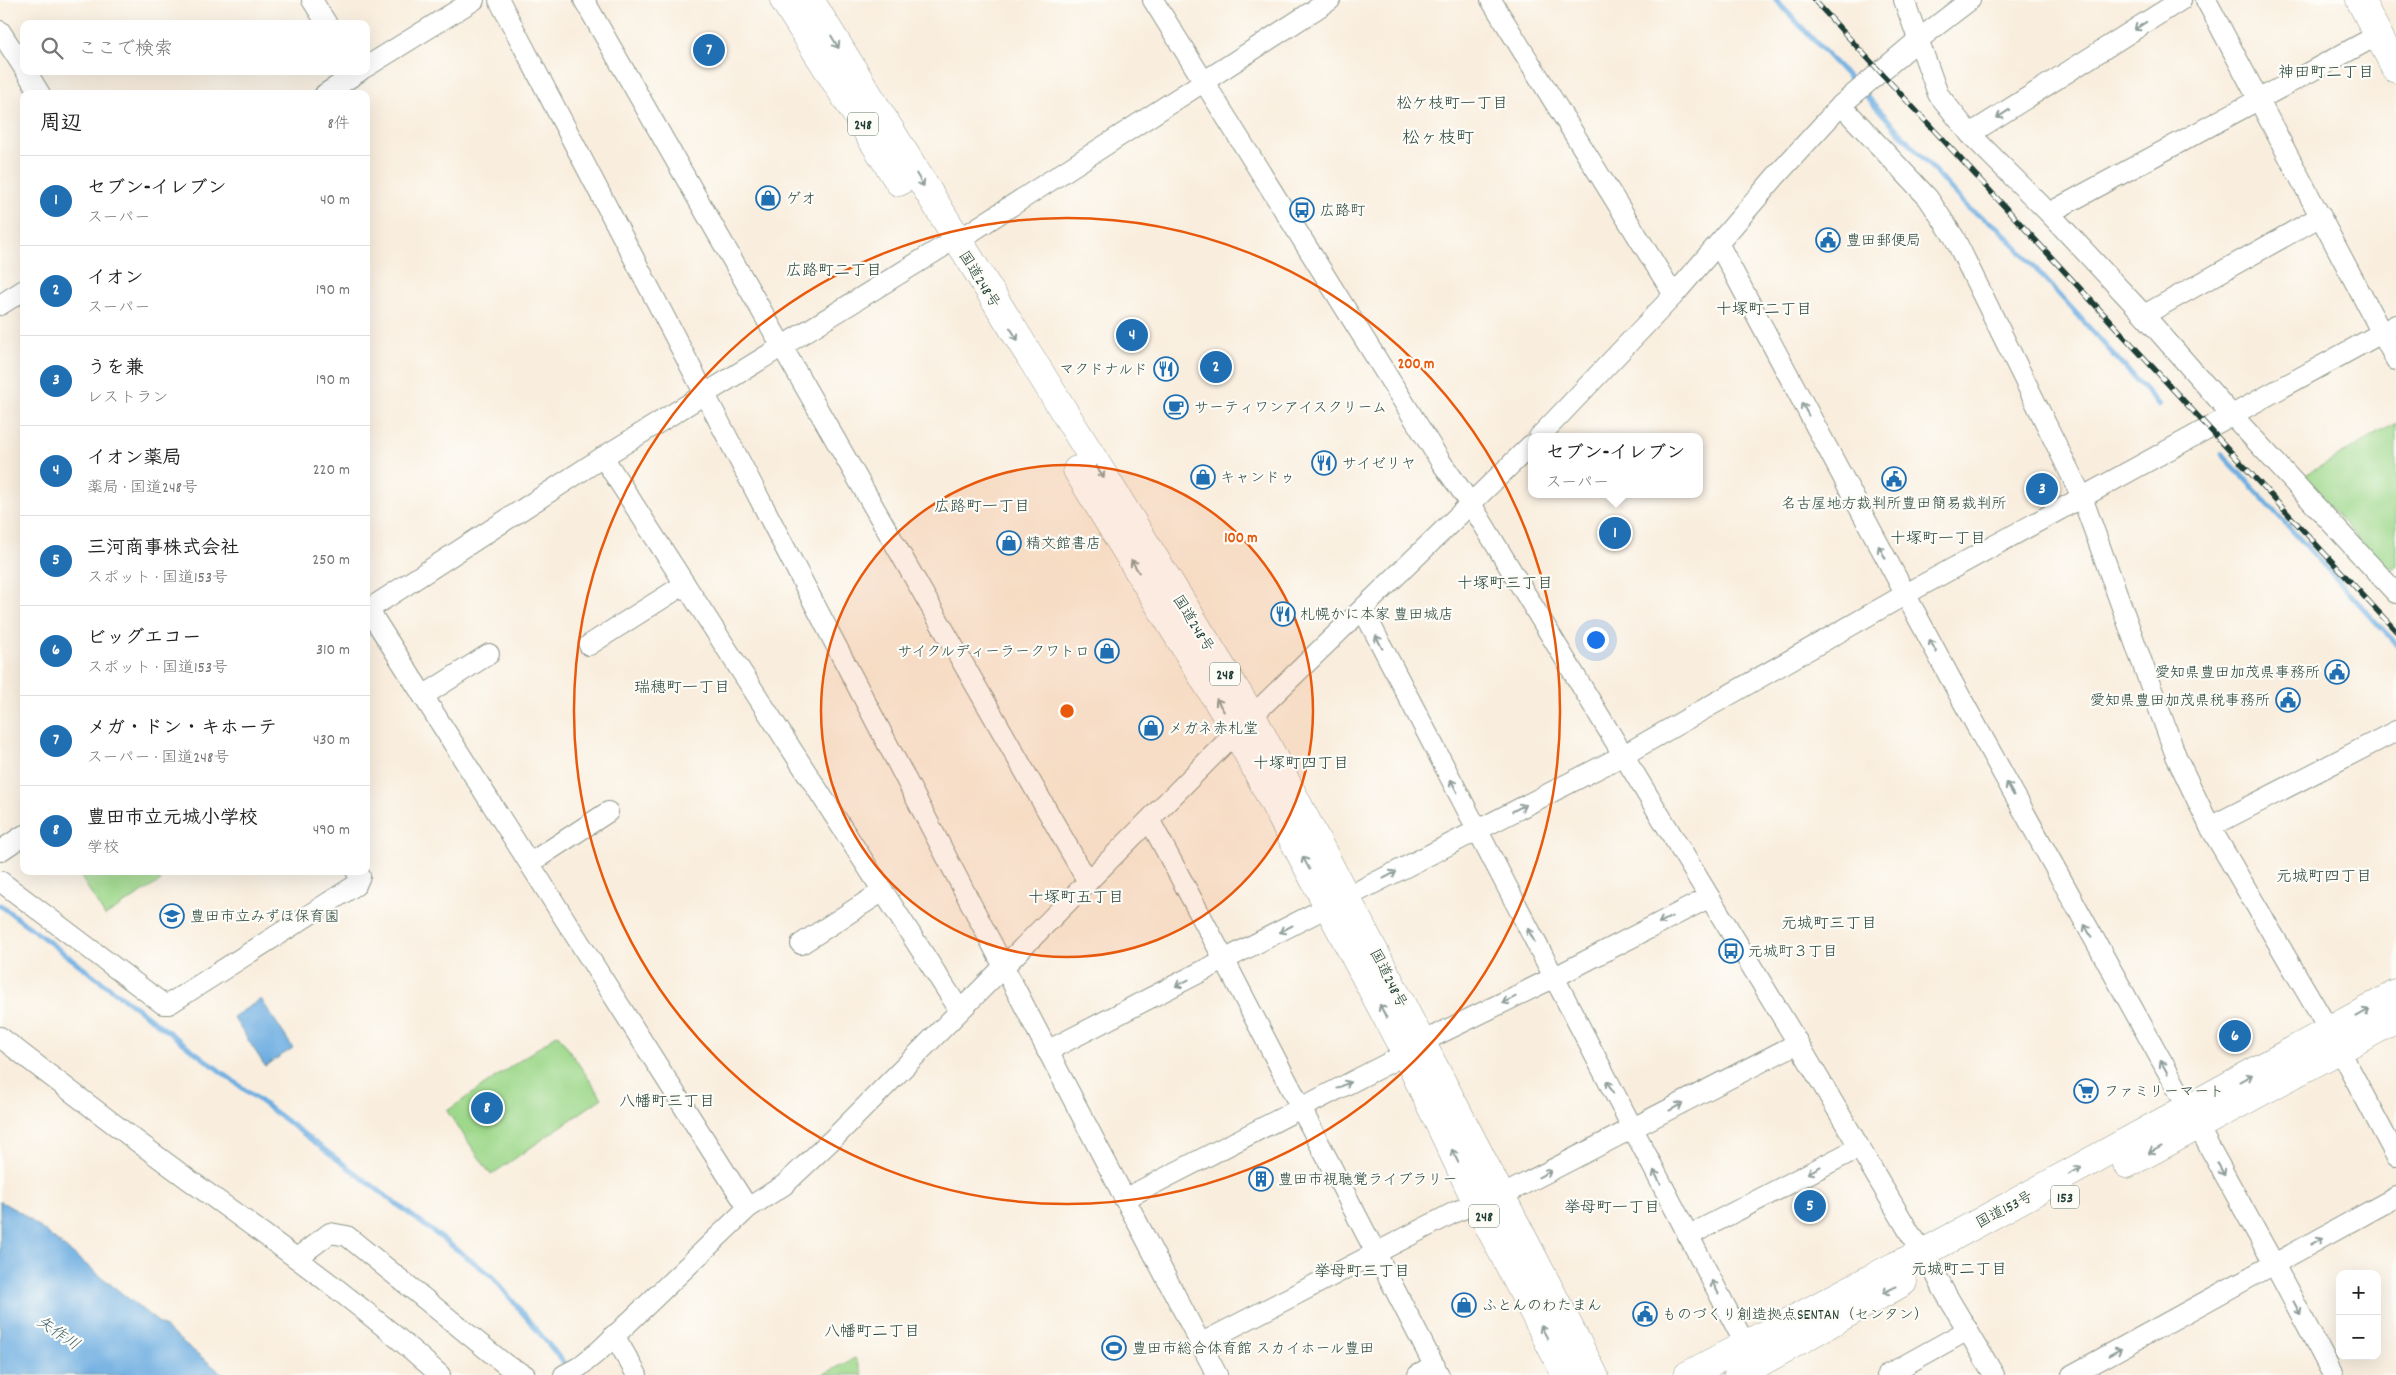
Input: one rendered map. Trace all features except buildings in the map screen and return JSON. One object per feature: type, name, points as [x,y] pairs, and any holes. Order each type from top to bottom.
[{"type":"highway","name":"国道248号","points":[[784,0],[949,245]]},
{"type":"highway","name":"国道248号","points":[[810,0],[949,245],[1244,725],[1414,1048],[1490,1200],[1566,1375]]},
{"type":"highway","points":[[2360,0],[2396,69]]},
{"type":"highway","name":"国道153号","points":[[2335,1041],[2396,994]]},
{"type":"highway","name":"国道153号","points":[[1688,1375],[1750,1365],[1903,1282],[1929,1260],[2335,1041],[2396,1019]]},
{"type":"highway","name":"国道248号","points":[[1490,1200],[1594,1375]]},
{"type":"street","points":[[312,0],[325,20]]},
{"type":"street","points":[[370,64],[474,0]]},
{"type":"street","points":[[499,0],[1217,1375]]},
{"type":"street","points":[[584,0],[1088,882]]},
{"type":"street","points":[[1153,0],[1441,462],[1471,504],[1798,1044],[1858,1148],[1911,1235],[1929,1260],[1994,1375]]},
{"type":"street","points":[[370,608],[603,457],[706,396],[782,347],[949,245],[1330,0]]},
{"type":"street","points":[[1491,0],[1674,295]]},
{"type":"street","points":[[1904,0],[1938,94],[1970,134],[2144,315],[2232,414],[2393,586]]},
{"type":"street","points":[[1544,433],[1674,295],[1719,245],[1776,176],[1841,105],[1918,40],[1970,0]]},
{"type":"street","points":[[1970,134],[2181,0]]},
{"type":"street","points":[[2206,0],[2321,216],[2389,329],[2396,360]]},
{"type":"street","points":[[0,31],[20,62]]},
{"type":"street","points":[[2048,213],[2258,98],[2378,35]]},
{"type":"street","points":[[28,75],[38,90]]},
{"type":"street","points":[[331,90],[353,75]]},
{"type":"street","points":[[1841,105],[1928,198],[1946,223],[2082,497],[2176,756],[2210,827],[2335,1041],[2396,1156]]},
{"type":"street","points":[[2144,315],[2321,216]]},
{"type":"street","points":[[1719,245],[1906,594],[2274,1264],[2332,1375]]},
{"type":"street","points":[[0,305],[20,292]]},
{"type":"street","points":[[1047,1051],[1622,756],[1906,594],[2389,329]]},
{"type":"street","points":[[572,1371],[614,1335],[748,1208],[784,1185],[837,1134],[959,1009],[1004,968],[1244,725],[1528,448]]},
{"type":"street","points":[[603,457],[959,1009]]},
{"type":"street","points":[[589,645],[685,584]]},
{"type":"street","points":[[1363,610],[1688,1236],[1750,1365]]},
{"type":"street","points":[[370,615],[748,1208]]},
{"type":"street","points":[[423,696],[489,654]]},
{"type":"street","points":[[2210,827],[2396,730]]},
{"type":"street","points":[[530,863],[608,812]]},
{"type":"street","points":[[1150,821],[1225,961],[1376,1253],[1431,1372]]},
{"type":"street","points":[[0,851],[20,838]]},
{"type":"street","points":[[0,880],[163,1004],[169,1004],[356,885],[359,875]]},
{"type":"street","points":[[801,944],[883,891]]},
{"type":"street","points":[[1124,1199],[1708,898]]},
{"type":"street","points":[[0,1037],[227,1208],[297,1258],[403,1341],[440,1375]]},
{"type":"street","points":[[1200,1344],[1456,1211],[1490,1200],[1633,1130],[1798,1044]]},
{"type":"street","points":[[1688,1236],[1858,1148]]},
{"type":"street","points":[[2072,1375],[2396,1197]]},
{"type":"street","points":[[297,1258],[330,1233],[347,1236],[506,1365],[525,1375]]},
{"type":"street","points":[[1887,1375],[1968,1330]]},
{"type":"street","points":[[614,1335],[637,1375]]},
{"type":"green space","points":[[2396,423],[2396,566],[2391,569],[2385,568],[2302,477]]},
{"type":"green space","points":[[80,875],[157,875],[161,881],[105,916]]},
{"type":"green space","points":[[558,1034],[602,1098],[491,1175],[447,1111]]},
{"type":"green space","points":[[855,1358],[863,1375],[822,1375]]},
{"type":"water","points":[[261,999],[293,1048],[265,1066],[233,1017]]},
{"type":"water","name":"矢作川","points":[[0,1201],[23,1214],[224,1375],[0,1375]]},
{"type":"waterway","points":[[1776,0],[1857,86]]},
{"type":"waterway","points":[[1863,92],[1969,209],[1999,228],[2159,405]]},
{"type":"waterway","points":[[2222,454],[2396,644]]},
{"type":"waterway","points":[[0,905],[492,1276],[569,1369]]},
{"type":"railway","points":[[1814,0],[2396,631]]},
{"type":"place","name":"メガ・ドン・キホーテ","points":[[709,50]]},
{"type":"place","name":"ゲオ","points":[[768,198]]},
{"type":"place","name":"広路町","points":[[1302,210]]},
{"type":"place","name":"豊田郵便局","points":[[1828,240]]},
{"type":"place","name":"イオン薬局","points":[[1132,335]]},
{"type":"place","name":"イオン","points":[[1216,367]]},
{"type":"place","name":"マクドナルド","points":[[1166,369]]},
{"type":"place","name":"サーティワンアイスクリーム","points":[[1176,407]]},
{"type":"place","name":"サイゼリヤ","points":[[1324,463]]},
{"type":"place","name":"キャンドゥ","points":[[1203,477]]},
{"type":"place","name":"名古屋地方裁判所豊田簡易裁判所","points":[[1894,479]]},
{"type":"place","name":"うを兼","points":[[2042,489]]},
{"type":"place","name":"セブン-イレブン","points":[[1615,533]]},
{"type":"place","name":"精文館書店","points":[[1009,543]]},
{"type":"place","name":"札幌かに本家 豊田城店","points":[[1283,614]]},
{"type":"place","name":"サイクルディーラークワトロ","points":[[1107,651]]},
{"type":"place","name":"愛知県豊田加茂県事務所","points":[[2337,672]]},
{"type":"place","name":"愛知県豊田加茂県税事務所","points":[[2288,700]]},
{"type":"place","name":"メガネ赤札堂","points":[[1151,728]]},
{"type":"place","name":"豊田市立みずほ保育園","points":[[172,916]]},
{"type":"place","name":"元城町３丁目","points":[[1731,951]]},
{"type":"place","name":"ビッグエコー","points":[[2235,1036]]},
{"type":"place","name":"ファミリーマート","points":[[2086,1091]]},
{"type":"place","name":"豊田市立元城小学校","points":[[487,1108]]},
{"type":"place","name":"豊田市視聴覚ライブラリー","points":[[1261,1179]]},
{"type":"place","name":"三河商事株式会社","points":[[1810,1206]]},
{"type":"place","name":"ふとんのわたまん","points":[[1464,1305]]},
{"type":"place","name":"ものづくり創造拠点SENTAN（センタン）","points":[[1645,1314]]},
{"type":"place","name":"豊田市総合体育館 スカイホール豊田","points":[[1114,1348]]},
{"type":"district","name":"神田町二丁目","points":[[2326,71]]},
{"type":"district","name":"松ケ枝町一丁目","points":[[1452,102]]},
{"type":"district","name":"松ヶ枝町","points":[[1438,137]]},
{"type":"district","name":"広路町二丁目","points":[[834,269]]},
{"type":"district","name":"十塚町二丁目","points":[[1764,308]]},
{"type":"district","name":"広路町一丁目","points":[[982,505]]},
{"type":"district","name":"十塚町一丁目","points":[[1938,537]]},
{"type":"district","name":"十塚町三丁目","points":[[1505,582]]},
{"type":"district","name":"瑞穂町一丁目","points":[[682,686]]},
{"type":"district","name":"十塚町四丁目","points":[[1301,762]]},
{"type":"district","name":"元城町四丁目","points":[[2324,875]]},
{"type":"district","name":"十塚町五丁目","points":[[1076,896]]},
{"type":"district","name":"元城町三丁目","points":[[1829,922]]},
{"type":"district","name":"八幡町三丁目","points":[[667,1100]]},
{"type":"district","name":"挙母町一丁目","points":[[1612,1206]]},
{"type":"district","name":"元城町二丁目","points":[[1959,1268]]},
{"type":"district","name":"挙母町三丁目","points":[[1362,1270]]},
{"type":"district","name":"八幡町二丁目","points":[[872,1330]]}]
